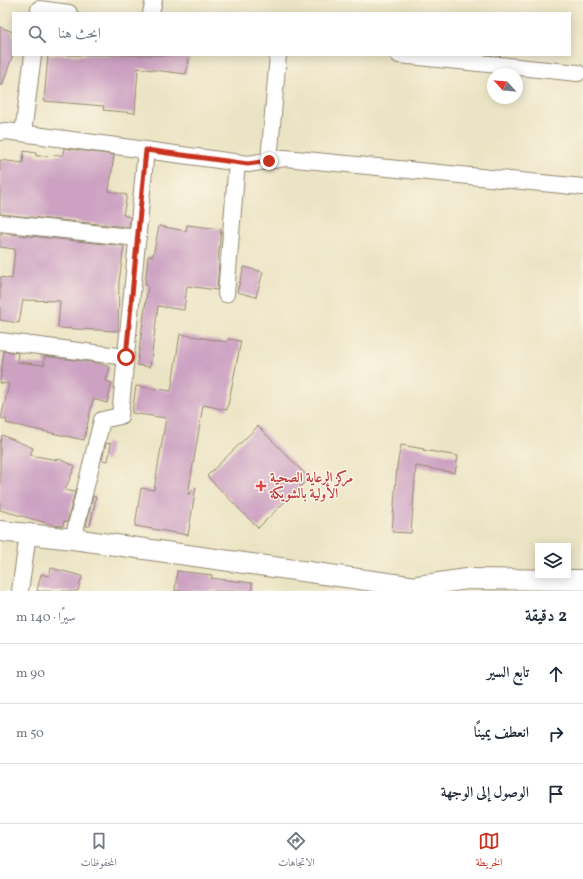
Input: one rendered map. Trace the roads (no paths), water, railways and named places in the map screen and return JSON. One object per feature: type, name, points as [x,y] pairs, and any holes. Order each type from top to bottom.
[{"type":"street","points":[[151,12],[154,0]]},
{"type":"street","points":[[39,7],[64,12]]},
{"type":"street","points":[[23,133],[33,56]]},
{"type":"street","points":[[269,161],[278,56]]},
{"type":"street","points":[[409,56],[578,73]]},
{"type":"street","points":[[0,132],[6,131],[23,133],[248,164],[285,158],[583,187]]},
{"type":"street","points":[[74,539],[102,420],[120,416],[146,150]]},
{"type":"street","points":[[226,294],[237,162]]},
{"type":"street","points":[[0,223],[138,238]]},
{"type":"street","points":[[0,341],[126,357]]},
{"type":"street","points":[[0,531],[74,539],[425,589],[467,579],[583,580]]},
{"type":"street","points":[[20,591],[28,534]]},
{"type":"place","name":"مركز الرعاية الصحية الأولية بالشويكة","points":[[261,486]]}]
